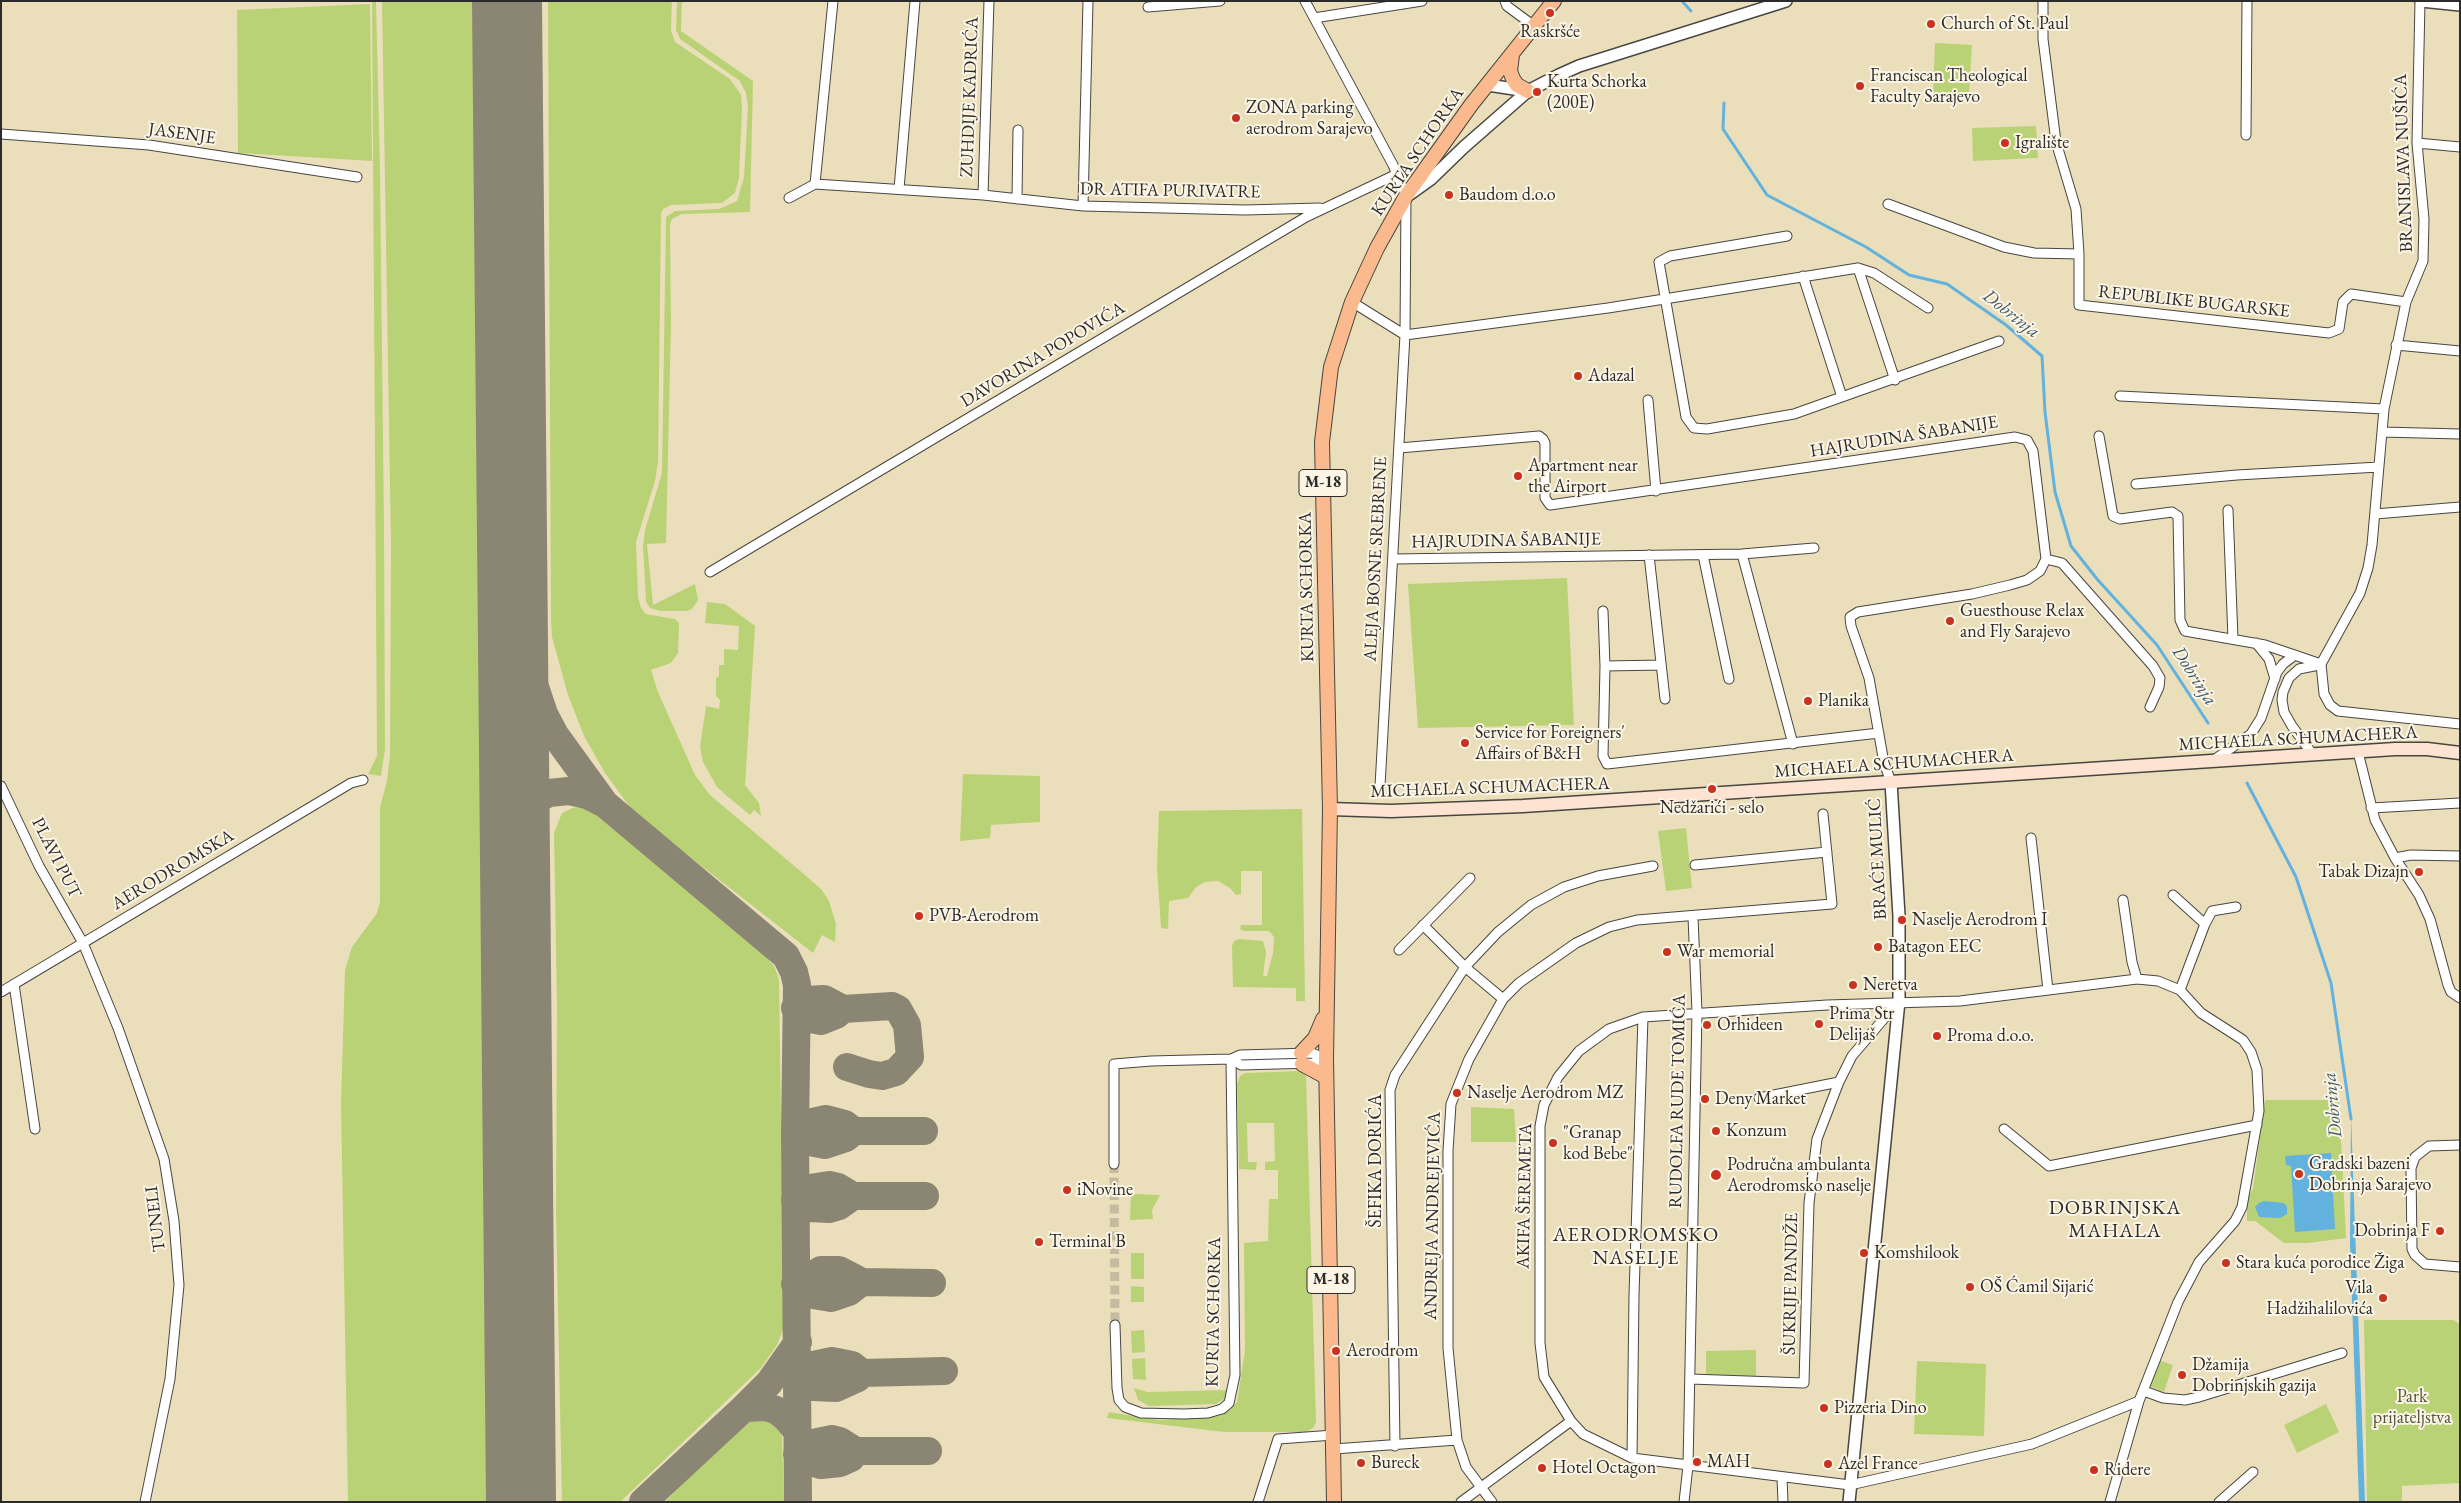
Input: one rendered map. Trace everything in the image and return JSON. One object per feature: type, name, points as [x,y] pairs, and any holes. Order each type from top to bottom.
[{"type":"main road","name":"KURTA SCHORKA","points":[[1334,1502],[1326,1077],[1330,809],[1322,442],[1331,367],[1352,302],[1377,248],[1406,196],[1488,85],[1554,1]]},
{"type":"main road","points":[[1512,55],[1510,71],[1513,79],[1517,85],[1528,91]]},
{"type":"main road","name":"MICHAELA SCHUMACHERA","points":[[1330,809],[1391,811],[1523,806],[2410,749],[2460,753]]},
{"type":"main road","points":[[1326,1011],[1315,1038],[1301,1058],[1326,1077]]},
{"type":"street","points":[[788,198],[815,184],[834,1]]},
{"type":"street","points":[[899,189],[915,1]]},
{"type":"street","name":"ZUHDIJE KADRIĆA","points":[[983,195],[989,1]]},
{"type":"street","points":[[1083,206],[1088,1]]},
{"type":"street","points":[[1148,7],[1220,1]]},
{"type":"street","points":[[1305,1],[1398,174],[1406,196],[1431,179],[1464,147],[1528,91],[1579,66],[1786,1]]},
{"type":"street","points":[[1314,18],[1422,1]]},
{"type":"street","points":[[1505,1],[1507,6],[1534,26]]},
{"type":"street","name":"REPUBLIKE BUGARSKE","points":[[2042,1],[2044,39],[2056,142],[2076,209],[2079,254],[2078,305],[2329,332],[2339,329],[2343,302],[2351,294],[2406,302]]},
{"type":"street","points":[[2246,135],[2247,1]]},
{"type":"street","points":[[2420,1],[2460,4]]},
{"type":"street","name":"BRANISLAVA NUŠIĆA","points":[[2321,664],[2360,593],[2372,546],[2384,409],[2406,302],[2423,260],[2425,248],[2417,143],[2420,1]]},
{"type":"street","points":[[1488,85],[1528,91]]},
{"type":"street","points":[[1017,199],[1018,130]]},
{"type":"street","name":"JASENJE","points":[[1,134],[149,145],[357,177]]},
{"type":"street","points":[[2417,143],[2460,147]]},
{"type":"street","name":"DAVORINA POPOVIĆA","points":[[710,572],[1322,208],[1398,174]]},
{"type":"street","name":"DR ATIFA PURIVATRE","points":[[815,184],[983,195],[1083,206],[1245,210],[1322,208]]},
{"type":"street","name":"ALEJA BOSNE SREBRENE","points":[[1380,786],[1405,335],[1406,196]]},
{"type":"street","points":[[1888,204],[2004,247],[2034,253],[2079,254]]},
{"type":"street","points":[[1787,236],[1665,257],[1659,262],[1658,266],[1686,417],[1694,428],[1707,429],[1794,414],[1895,380],[1999,341]]},
{"type":"street","points":[[1352,302],[1405,335],[1664,299],[1858,268],[1874,273],[1928,308]]},
{"type":"street","points":[[1858,268],[1895,380]]},
{"type":"street","points":[[1803,276],[1842,397]]},
{"type":"street","points":[[2396,346],[2460,351]]},
{"type":"street","points":[[2120,396],[2384,409]]},
{"type":"street","points":[[1648,400],[1656,491]]},
{"type":"street","points":[[2382,432],[2460,434]]},
{"type":"street","name":"HAJRUDINA ŠABANIJE","points":[[1399,448],[1539,436],[1545,443],[1545,498],[1548,504],[1656,491],[2021,438],[2027,440],[2033,451],[2046,559]]},
{"type":"street","points":[[2099,436],[2113,516],[2120,519],[2172,512],[2178,516],[2180,620],[2185,631],[2256,643],[2321,664]]},
{"type":"street","points":[[2136,484],[2237,475],[2379,467]]},
{"type":"street","points":[[2375,514],[2460,507]]},
{"type":"street","points":[[2228,510],[2233,639]]},
{"type":"street","name":"HAJRUDINA ŠABANIJE","points":[[1394,559],[1742,554],[1814,548]]},
{"type":"street","points":[[1742,554],[1792,744]]},
{"type":"street","points":[[1649,555],[1664,699]]},
{"type":"street","points":[[1703,555],[1729,679]]},
{"type":"street","points":[[1891,782],[1884,764],[1869,678],[1851,626],[1850,617],[1853,614],[2010,586],[2040,571],[2046,559],[2062,563],[2153,666],[2160,678],[2159,687],[2150,707]]},
{"type":"street","points":[[1603,610],[1605,666],[1603,756],[1607,764],[1879,733]]},
{"type":"street","points":[[2256,643],[2269,659],[2275,679]]},
{"type":"street","points":[[2295,655],[2283,692],[2284,712],[2313,755]]},
{"type":"street","points":[[2212,761],[2251,734],[2261,718],[2275,679],[2283,664],[2295,655]]},
{"type":"street","points":[[2289,678],[2299,669],[2321,664]]},
{"type":"street","points":[[2321,664],[2324,694],[2330,705],[2338,711],[2460,724]]},
{"type":"street","points":[[1605,666],[1661,665]]},
{"type":"street","points":[[2358,752],[2375,820],[2395,858],[2419,895],[2430,919],[2448,985],[2451,992],[2460,998]]},
{"type":"street","name":"AERODROMSKA","points":[[1,992],[351,782],[363,780]]},
{"type":"street","name":"BRAĆE MULIĆ","points":[[1849,1502],[1899,1002],[1899,916],[1891,782]]},
{"type":"street","name":"PLAVI PUT","points":[[1,786],[39,866],[83,944]]},
{"type":"street","points":[[2371,808],[2460,803]]},
{"type":"street","name":"ANDREJA ANDREJEVIĆA","points":[[1492,1502],[1466,1467],[1457,1440],[1448,1348],[1448,1151],[1450,1104],[1469,1059],[1503,999],[1540,966],[1576,943],[1602,930],[1637,920],[1693,917],[1832,904],[1823,814]]},
{"type":"street","points":[[2031,838],[2048,990]]},
{"type":"street","points":[[1695,864],[1827,852]]},
{"type":"street","points":[[2395,858],[2411,855],[2460,856]]},
{"type":"street","name":"ŠEFIKA DORIĆA","points":[[1395,1446],[1390,1090],[1394,1075],[1465,967],[1498,932],[1548,895],[1564,887],[1598,876],[1653,866]]},
{"type":"street","points":[[1399,950],[1470,878]]},
{"type":"street","points":[[2173,895],[2205,924]]},
{"type":"street","points":[[2123,900],[2132,962],[2137,979]]},
{"type":"street","points":[[2110,1502],[2139,1401],[2178,1302],[2198,1262],[2235,1221],[2242,1207],[2257,1125],[2256,1070],[2251,1052],[2243,1040],[2201,1013],[2180,990],[2205,924],[2212,911],[2236,907]]},
{"type":"street","name":"RUDOLFA RUDE TOMIĆA","points":[[1688,1466],[1697,1012],[1693,917]]},
{"type":"street","points":[[1423,925],[1465,967],[1503,999]]},
{"type":"street","name":"TUNELI","points":[[83,944],[118,1028],[164,1159],[174,1221],[179,1285],[176,1329],[170,1379],[145,1502]]},
{"type":"street","name":"AKIFA ŠEREMETA","points":[[2139,1401],[2032,1444],[1850,1485],[1632,1458],[1584,1434],[1571,1421],[1544,1377],[1540,1343],[1540,1126],[1544,1105],[1558,1077],[1579,1051],[1609,1029],[1642,1017],[1697,1012],[1899,1002],[1960,1001],[2137,979],[2158,981],[2180,990]]},
{"type":"street","points":[[14,984],[34,1129]]},
{"type":"street","name":"ŠUKRIJE PANDŽE","points":[[1690,1379],[1804,1383],[1809,1203],[1817,1139],[1839,1082],[1852,1056],[1899,1002]]},
{"type":"street","points":[[1632,1458],[1634,1295],[1642,1017]]},
{"type":"street","points":[[1114,1164],[1114,1064],[1231,1059],[1240,1065],[1301,1058],[1312,1053],[1326,1059]]},
{"type":"street","name":"KURTA SCHORKA","points":[[1115,1325],[1119,1400],[1126,1407],[1141,1413],[1184,1414],[1222,1409],[1229,1403],[1235,1375],[1231,1059]]},
{"type":"street","points":[[1760,1098],[1839,1082]]},
{"type":"street","points":[[2004,1129],[2049,1166],[2257,1125]]},
{"type":"street","points":[[2460,1145],[2429,1146],[2415,1157],[2411,1168],[2412,1249],[2424,1264],[2460,1267]]},
{"type":"street","points":[[2144,1391],[2163,1398],[2185,1400],[2199,1398],[2342,1353]]},
{"type":"street","points":[[1461,1502],[1571,1421]]},
{"type":"street","points":[[1258,1502],[1278,1439],[1395,1446],[1457,1440]]},
{"type":"street","points":[[1684,1502],[1688,1466]]},
{"type":"street","points":[[2219,1502],[2252,1472]]},
{"type":"street","points":[[1782,1478],[1783,1502]]},
{"type":"green space","points":[[372,1],[376,1],[380,169],[385,749],[381,776],[368,774],[377,756]]},
{"type":"green space","points":[[382,1],[473,1],[482,429],[483,697],[494,1502],[348,1502],[341,1103],[345,970],[352,947],[377,913],[380,902],[380,807],[387,781],[390,755],[391,545]]},
{"type":"green space","points":[[548,1],[672,1],[671,30],[675,42],[730,79],[741,95],[739,178],[735,193],[722,203],[671,205],[663,209],[661,214],[658,462],[655,481],[636,542],[638,597],[641,608],[646,614],[675,619],[679,623],[678,653],[671,663],[651,670],[658,692],[695,775],[710,795],[822,890],[829,901],[836,924],[835,942],[822,935],[813,953],[632,810],[605,773],[584,736],[568,695],[552,637],[551,621]]},
{"type":"green space","points":[[677,1],[682,1],[681,31],[753,81],[750,212],[682,214],[672,219],[670,224],[671,323],[666,543],[647,544],[653,605],[695,584],[698,600],[692,609],[686,611],[660,611],[650,608],[646,602],[643,546],[645,530],[662,473],[666,217],[675,211],[719,209],[737,201],[744,177],[748,107],[746,93],[740,81],[680,39],[676,30]]},
{"type":"green space","points":[[370,4],[372,161],[238,153],[237,10]]},
{"type":"green space","points":[[1935,43],[1972,45],[1969,96],[1933,94]]},
{"type":"green space","name":"Igralište","points":[[2036,126],[2038,158],[1973,161],[1972,128]]},
{"type":"green space","points":[[1567,578],[1574,725],[1418,728],[1408,584]]},
{"type":"green space","points":[[707,602],[725,604],[755,626],[745,785],[759,803],[761,816],[754,810],[750,815],[717,787],[703,762],[700,747],[706,706],[719,709],[720,700],[716,696],[716,678],[719,676],[719,665],[724,665],[724,649],[738,650],[739,626],[705,623]]},
{"type":"green space","points":[[963,774],[1040,776],[1040,822],[991,825],[990,838],[960,841]]},
{"type":"green space","points":[[582,807],[594,812],[763,954],[774,966],[779,979],[784,1327],[777,1345],[761,1368],[620,1502],[562,1502],[556,1211],[557,1007],[554,833],[562,813],[572,808]]},
{"type":"green space","points":[[1302,809],[1305,1001],[1296,1001],[1296,988],[1233,987],[1232,946],[1234,941],[1239,939],[1263,941],[1266,952],[1263,976],[1267,976],[1273,953],[1274,937],[1269,931],[1244,931],[1240,929],[1241,925],[1262,925],[1262,871],[1241,871],[1241,894],[1236,895],[1230,888],[1218,881],[1205,882],[1196,887],[1188,898],[1169,901],[1168,929],[1161,928],[1157,867],[1159,811]]},
{"type":"green space","points":[[1686,828],[1692,888],[1666,891],[1658,831]]},
{"type":"green space","points":[[1300,1071],[1306,1076],[1316,1422],[1313,1428],[1306,1432],[1224,1432],[1107,1418],[1109,1412],[1160,1420],[1219,1416],[1230,1410],[1237,1402],[1245,1350],[1244,1243],[1268,1241],[1269,1199],[1278,1199],[1278,1170],[1265,1170],[1265,1162],[1275,1161],[1274,1123],[1247,1123],[1248,1162],[1257,1162],[1256,1170],[1239,1169],[1237,1084],[1240,1076],[1245,1073]]},
{"type":"green space","name":"Gradski bazeni Dobrinja Sarajevo","points":[[2265,1100],[2339,1100],[2346,1238],[2308,1243],[2284,1243],[2255,1221],[2247,1221],[2247,1199],[2253,1189]]},
{"type":"green space","points":[[1471,1107],[1514,1109],[1516,1142],[1471,1142]]},
{"type":"green space","points":[[1135,1194],[1160,1195],[1152,1210],[1153,1219],[1130,1220],[1131,1197]]},
{"type":"green space","points":[[1131,1253],[1144,1253],[1144,1279],[1131,1279]]},
{"type":"green space","points":[[1131,1286],[1144,1287],[1144,1302],[1131,1302]]},
{"type":"green space","name":"Park prijateljstva","points":[[2364,1320],[2453,1320],[2460,1324],[2460,1483],[2402,1486],[2402,1502],[2367,1502]]},
{"type":"green space","points":[[1144,1330],[1145,1352],[1132,1353],[1131,1331]]},
{"type":"green space","points":[[1756,1350],[1756,1377],[1706,1375],[1706,1351]]},
{"type":"green space","points":[[1145,1358],[1146,1380],[1133,1379],[1132,1359]]},
{"type":"green space","points":[[2159,1360],[2173,1365],[2164,1392],[2150,1386]]},
{"type":"green space","points":[[1917,1361],[1986,1364],[1984,1436],[1914,1434]]},
{"type":"green space","points":[[1134,1388],[1147,1392],[1230,1390],[1224,1399],[1216,1404],[1149,1406],[1138,1400]]},
{"type":"green space","points":[[2326,1404],[2339,1432],[2297,1453],[2284,1425]]},
{"type":"green space","points":[[764,1417],[778,1427],[782,1436],[784,1502],[665,1502],[743,1423],[755,1418]]},
{"type":"water","name":"Dobrinja","points":[[2351,1115],[2365,1502],[2359,1502],[2350,1244]]},
{"type":"water","points":[[2331,1153],[2335,1229],[2295,1232],[2291,1166],[2286,1165],[2285,1156]]},
{"type":"water","points":[[2264,1201],[2284,1203],[2287,1207],[2287,1214],[2280,1218],[2259,1217],[2255,1207]]},
{"type":"waterway","name":"Dobrinja","points":[[1682,1],[1691,11]]},
{"type":"waterway","name":"Dobrinja","points":[[1724,103],[1723,129],[1767,195],[1866,247],[1909,275],[1947,284],[2006,325],[2042,356],[2045,412],[2055,492],[2071,546],[2097,579],[2157,645],[2208,723]]},
{"type":"waterway","name":"Dobrinja","points":[[2247,783],[2296,877],[2331,983],[2351,1119]]},
{"type":"taxiway","points":[[513,621],[544,714],[555,735],[605,804],[786,956],[794,972],[797,985],[795,1134],[798,1502]]},
{"type":"taxiway","points":[[515,835],[523,814],[534,801],[549,793],[569,791],[587,795],[605,804]]},
{"type":"taxiway","points":[[824,999],[843,1009],[836,1015],[821,1021],[805,1018],[795,1008],[806,1000],[824,999]]},
{"type":"taxiway","points":[[843,1009],[892,1006],[898,1009],[907,1025],[910,1057],[896,1072],[882,1076],[847,1067]]},
{"type":"taxiway","points":[[826,1119],[845,1124],[854,1131],[846,1138],[825,1145],[804,1141],[795,1134],[804,1124],[826,1119]]},
{"type":"taxiway","points":[[854,1131],[924,1131]]},
{"type":"taxiway","points":[[853,1196],[839,1206],[829,1209],[810,1208],[795,1200],[810,1188],[829,1185],[838,1187],[853,1196],[925,1196]]},
{"type":"taxiway","points":[[821,1270],[839,1270],[862,1282],[849,1292],[831,1298],[813,1295],[795,1284],[821,1270]]},
{"type":"taxiway","points":[[862,1282],[932,1283]]},
{"type":"taxiway","points":[[744,1408],[769,1383],[798,1342]]},
{"type":"taxiway","points":[[832,1361],[852,1365],[862,1373],[858,1378],[836,1388],[813,1387],[798,1378],[813,1365],[832,1361]]},
{"type":"taxiway","points":[[862,1373],[944,1371]]},
{"type":"taxiway","points":[[643,1502],[744,1408],[766,1407],[776,1410],[797,1431]]},
{"type":"taxiway","points":[[832,1439],[840,1441],[856,1451],[851,1458],[840,1463],[821,1465],[808,1461],[797,1454],[813,1443],[832,1439]]},
{"type":"taxiway","points":[[856,1451],[928,1451]]},
{"type":"taxiway","points":[[521,1481],[526,1502]]},
{"type":"runway","points":[[507,1],[521,1502]]},
{"type":"tunnel","points":[[1114,1164],[1115,1325]]},
{"type":"place","name":"Raskršće","points":[[1550,13]]},
{"type":"place","name":"Church of St. Paul","points":[[1931,24]]},
{"type":"place","name":"Franciscan Theological Faculty Sarajevo","points":[[1860,86]]},
{"type":"place","name":"Kurta Schorka (200E)","points":[[1537,92]]},
{"type":"place","name":"ZONA parking aerodrom Sarajevo","points":[[1236,118]]},
{"type":"place","name":"Igralište","points":[[2005,143]]},
{"type":"place","name":"Baudom d.o.o","points":[[1449,195]]},
{"type":"place","name":"Adazal","points":[[1578,376]]},
{"type":"place","name":"Apartment near the Airport","points":[[1518,476]]},
{"type":"place","name":"Guesthouse Relax and Fly Sarajevo","points":[[1950,621]]},
{"type":"place","name":"Planika","points":[[1808,701]]},
{"type":"place","name":"Service for Foreigners' Affairs of B&H","points":[[1465,743]]},
{"type":"place","name":"Nedžarići - selo","points":[[1712,789]]},
{"type":"place","name":"Tabak Dizajn","points":[[2419,872]]},
{"type":"place","name":"PVB-Aerodrom","points":[[919,916]]},
{"type":"place","name":"Naselje Aerodrom I","points":[[1902,920]]},
{"type":"place","name":"Batagon EEC","points":[[1878,947]]},
{"type":"place","name":"War memorial","points":[[1667,952]]},
{"type":"place","name":"Neretva","points":[[1853,985]]},
{"type":"place","name":"Prima Str Delijaš","points":[[1819,1024]]},
{"type":"place","name":"Orhideen","points":[[1707,1025]]},
{"type":"place","name":"Proma d.o.o.","points":[[1937,1036]]},
{"type":"place","name":"Naselje Aerodrom MZ","points":[[1457,1093]]},
{"type":"place","name":"Deny Market","points":[[1705,1099]]},
{"type":"place","name":"Konzum","points":[[1716,1131]]},
{"type":"place","name":"\"Granap kod Bebe\"","points":[[1553,1143]]},
{"type":"place","name":"Gradski bazeni Dobrinja Sarajevo","points":[[2299,1174]]},
{"type":"place","name":"Područna ambulanta Aerodromsko naselje","points":[[1716,1175]]},
{"type":"place","name":"iNovine","points":[[1067,1190]]},
{"type":"place","name":"Dobrinja F","points":[[2440,1231]]},
{"type":"place","name":"Terminal B","points":[[1039,1242]]},
{"type":"place","name":"Komshilook","points":[[1864,1253]]},
{"type":"place","name":"Stara kuća porodice Žiga","points":[[2226,1263]]},
{"type":"place","name":"OŠ Ćamil Sijarić","points":[[1970,1287]]},
{"type":"place","name":"Vila Hadžihalilovića","points":[[2383,1298]]},
{"type":"place","name":"Aerodrom","points":[[1336,1351]]},
{"type":"place","name":"Džamija Dobrinjskih gazija","points":[[2182,1375]]},
{"type":"place","name":"Pizzeria Dino","points":[[1824,1408]]},
{"type":"place","name":"MAH","points":[[1697,1462]]},
{"type":"place","name":"Bureck","points":[[1361,1463]]},
{"type":"place","name":"Azel France","points":[[1828,1464]]},
{"type":"place","name":"Hotel Octagon","points":[[1542,1468]]},
{"type":"place","name":"Ridere","points":[[2094,1470]]},
{"type":"district","name":"DOBRINJSKA MAHALA","points":[[2115,1220]]},
{"type":"district","name":"AERODROMSKO NASELJE","points":[[1636,1248]]}]
